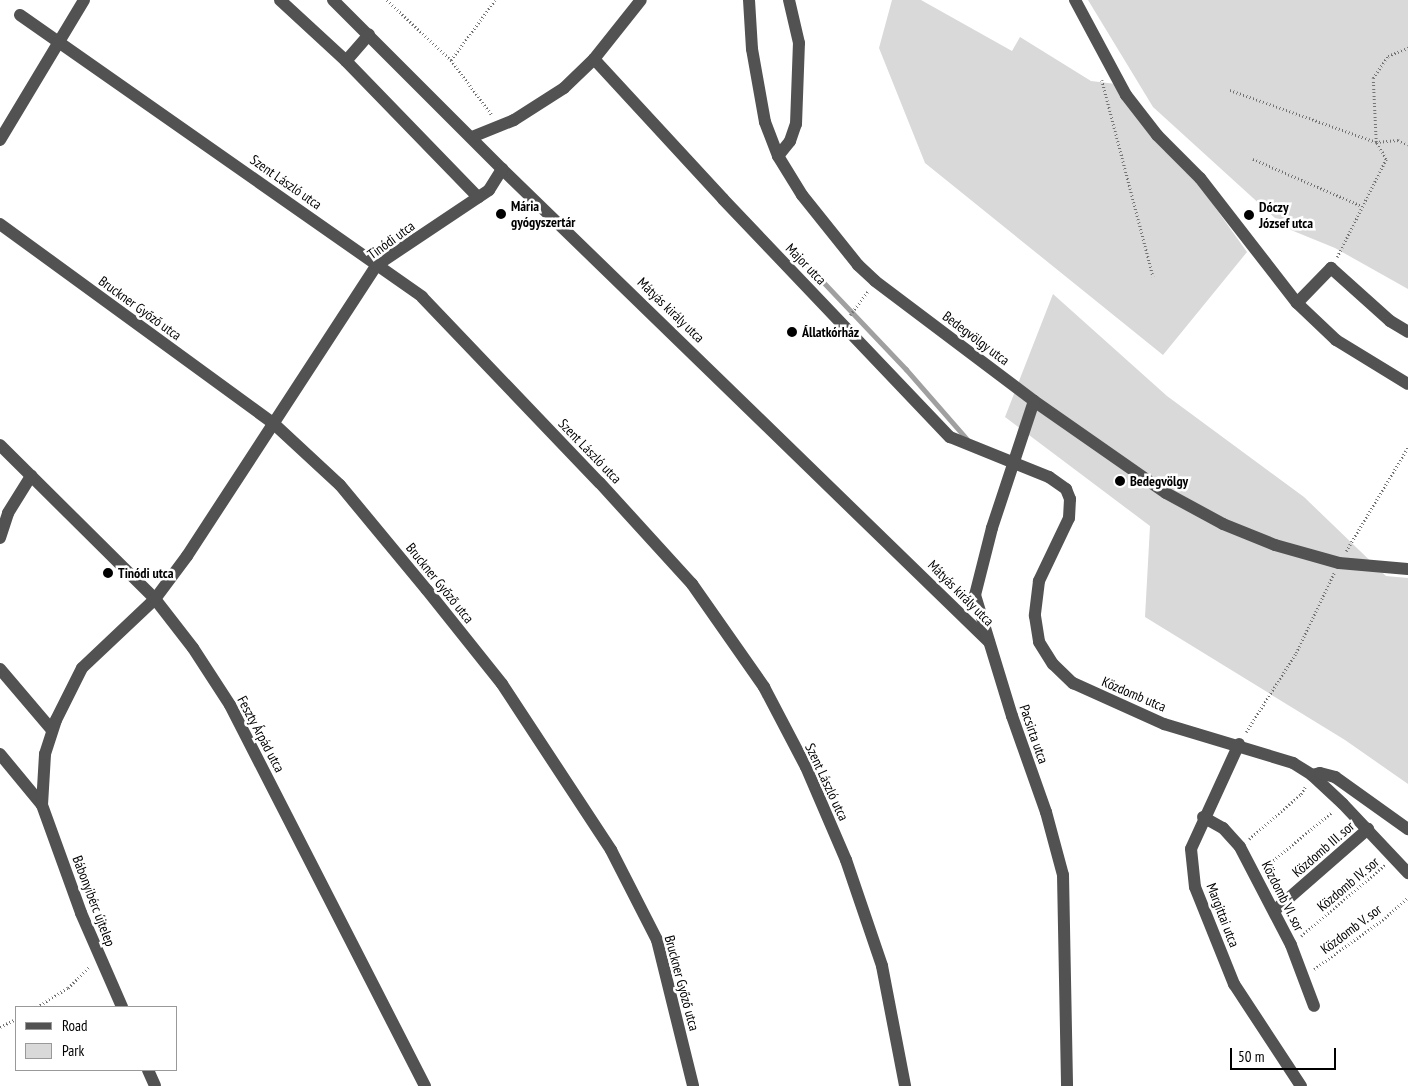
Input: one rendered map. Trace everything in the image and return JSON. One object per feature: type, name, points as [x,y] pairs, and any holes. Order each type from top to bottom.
[{"type":"street","points":[[0,140],[58,39],[84,0]]},
{"type":"street","points":[[280,0],[346,61],[478,198]]},
{"type":"street","name":"Mátyás király utca","points":[[333,0],[472,137],[502,170],[989,642]]},
{"type":"street","points":[[472,137],[514,120],[564,88],[594,59],[641,0]]},
{"type":"street","name":"Bedegvölgy utca","points":[[749,0],[752,49],[765,122],[778,156],[802,195],[858,265],[875,281],[1034,400],[1166,493],[1223,524],[1275,546],[1339,563],[1408,569]]},
{"type":"street","points":[[778,156],[790,141],[796,124],[799,43],[789,0]]},
{"type":"street","points":[[1075,0],[1126,95],[1157,135],[1200,178],[1298,303],[1336,340],[1408,384]]},
{"type":"street","name":"Szent László utca","points":[[20,15],[58,39],[422,297],[600,483],[692,584],[764,687],[806,767],[846,860],[882,966],[906,1086]]},
{"type":"street","points":[[346,61],[369,35]]},
{"type":"street","name":"Major utca","points":[[594,59],[722,199],[950,437],[1014,462]]},
{"type":"street","name":"Tinódi utca","points":[[42,805],[45,754],[52,730],[82,668],[155,599],[187,556],[377,265],[489,190],[502,170]]},
{"type":"street","name":"Bruckner Győző utca","points":[[0,224],[273,423],[340,486],[438,604],[502,684],[611,850],[657,940],[693,1086]]},
{"type":"street","points":[[1298,303],[1331,268],[1390,321],[1408,332]]},
{"type":"street","name":"Pacsirta utca","points":[[1034,400],[978,575],[975,595],[1046,812],[1063,875],[1067,1086]]},
{"type":"street","name":"Feszty Árpád utca","points":[[0,445],[155,599],[193,648],[230,706],[425,1086]]},
{"type":"street","name":"Közdomb utca","points":[[1014,462],[1061,485],[1070,499],[1069,518],[1039,581],[1035,616],[1039,642],[1053,664],[1072,683],[1164,724],[1239,744],[1293,763],[1312,775],[1343,804],[1395,857],[1408,874]]},
{"type":"street","points":[[0,538],[8,513],[31,476]]},
{"type":"street","points":[[0,669],[52,730]]},
{"type":"street","name":"Margittai utca","points":[[1239,744],[1203,816],[1190,849],[1195,887],[1234,984],[1301,1086]]},
{"type":"street","points":[[0,754],[42,805]]},
{"type":"street","points":[[1312,775],[1320,773],[1335,777],[1408,829]]},
{"type":"street","name":"Bábonyibérc újtelep","points":[[42,805],[100,956],[122,1006]]},
{"type":"street","name":"Közdomb VI. sor","points":[[1203,816],[1224,828],[1240,847],[1291,945],[1314,1006]]},
{"type":"street","name":"Közdomb III. sor","points":[[1274,911],[1368,829]]},
{"type":"street","points":[[148,1071],[155,1086]]},
{"type":"path","points":[[387,0],[451,60],[496,120]]},
{"type":"path","points":[[451,60],[495,0]]},
{"type":"path","points":[[1331,268],[1386,159],[1376,142],[1373,78],[1388,56],[1408,48]]},
{"type":"path","points":[[1109,62],[1102,82],[1154,276]]},
{"type":"path","points":[[1230,90],[1376,142],[1398,140],[1408,145]]},
{"type":"path","points":[[1254,159],[1362,206]]},
{"type":"path","points":[[851,313],[875,281]]},
{"type":"path","points":[[1339,563],[1408,447]]},
{"type":"path","points":[[1239,744],[1296,653],[1328,585]]},
{"type":"path","points":[[1240,847],[1301,794],[1312,775]]},
{"type":"path","points":[[1255,874],[1343,804]]},
{"type":"path","name":"Közdomb IV. sor","points":[[1291,945],[1395,857]]},
{"type":"path","name":"Közdomb V. sor","points":[[1304,976],[1385,918],[1408,897]]},
{"type":"path","points":[[39,1006],[68,988],[100,956]]},
{"type":"path","points":[[0,1027],[15,1020]]},
{"type":"green space","points":[[892,0],[921,0],[1012,51],[1020,37],[1091,81],[1116,84],[1197,182],[1247,252],[1163,355],[925,163],[879,48]]},
{"type":"green space","points":[[1088,0],[1408,0],[1408,289],[1335,248],[1286,228],[1153,107]]},
{"type":"green space","points":[[1053,294],[1167,396],[1304,497],[1386,576],[1408,578],[1408,784],[1345,740],[1145,617],[1150,526],[1005,417]]},
{"type":"waterway","points":[[794,251],[906,369],[967,439]]},
{"type":"place","name":"Mária gyógyszertár","points":[[501,214]]},
{"type":"place","name":"Dóczy József utca","points":[[1249,215]]},
{"type":"place","name":"Állatkórház","points":[[792,332]]},
{"type":"place","name":"Bedegvölgy","points":[[1120,481]]},
{"type":"place","name":"Tinódi utca","points":[[108,573]]}]
